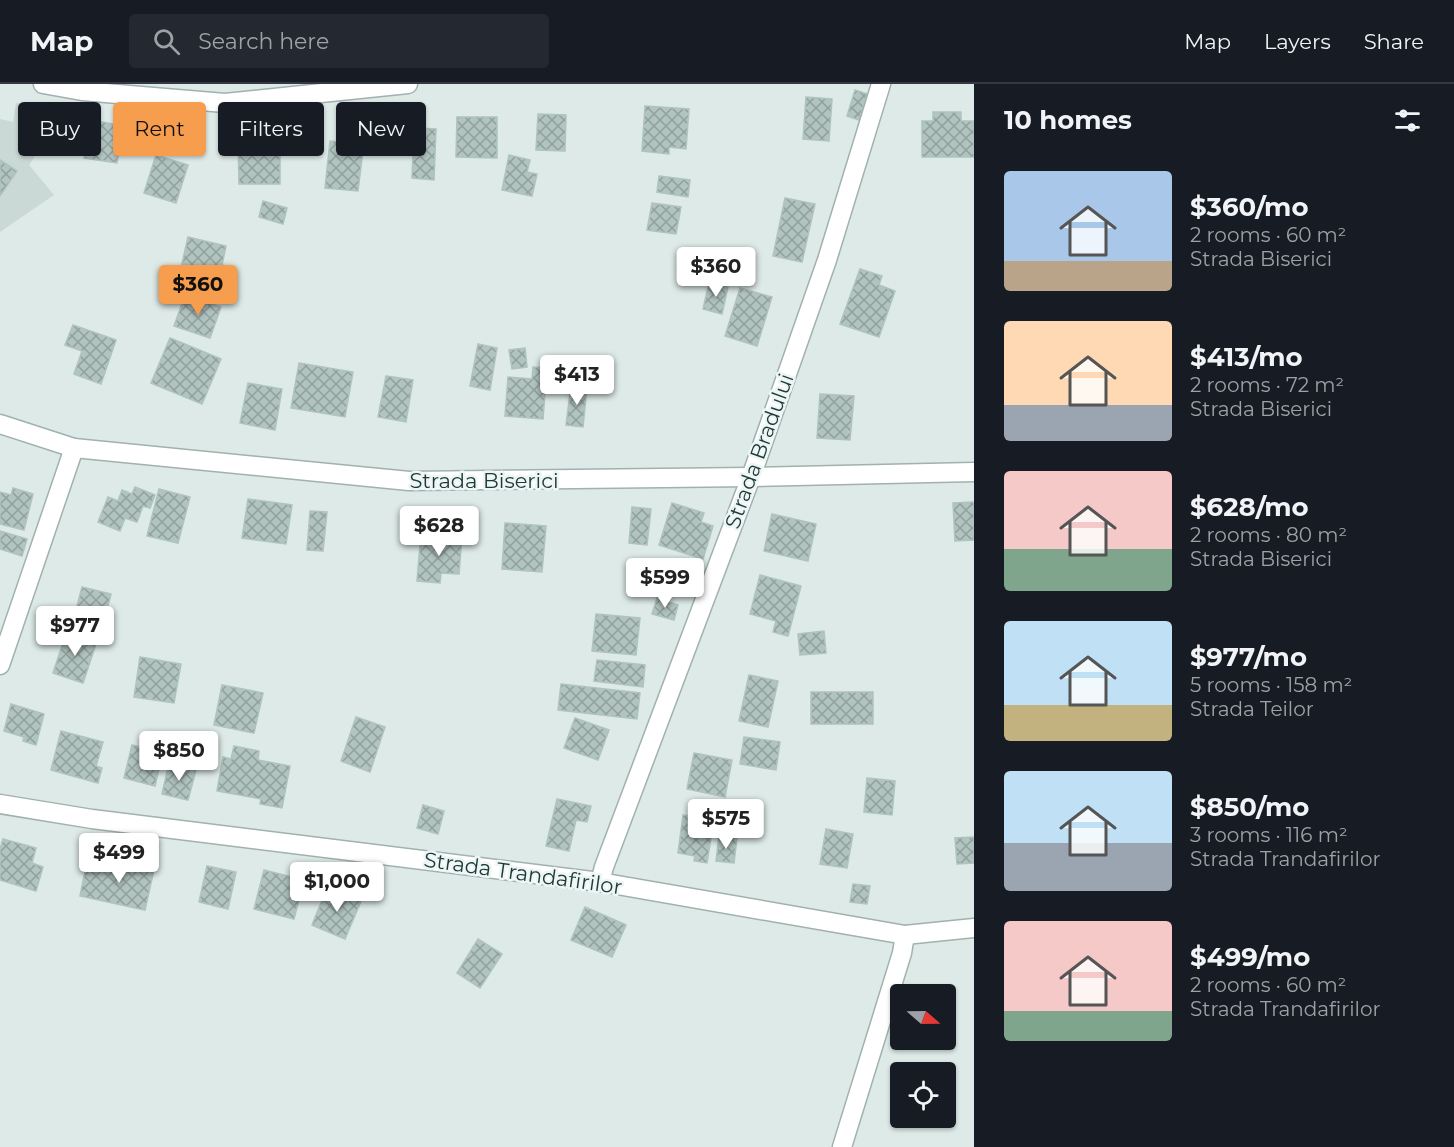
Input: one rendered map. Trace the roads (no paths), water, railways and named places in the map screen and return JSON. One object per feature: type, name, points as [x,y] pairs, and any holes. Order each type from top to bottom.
[{"type":"street","points":[[48,85],[82,92],[225,103],[408,84]]},
{"type":"street","name":"Strada Bradului","points":[[600,882],[751,477],[827,260],[881,84]]},
{"type":"street","name":"Strada Biserici","points":[[0,424],[74,448],[409,481],[974,472]]},
{"type":"street","points":[[0,665],[74,448]]},
{"type":"street","name":"Strada Trandafirilor","points":[[0,804],[92,819],[600,882],[905,935],[974,928]]},
{"type":"street","points":[[842,1147],[902,953],[905,935]]}]
